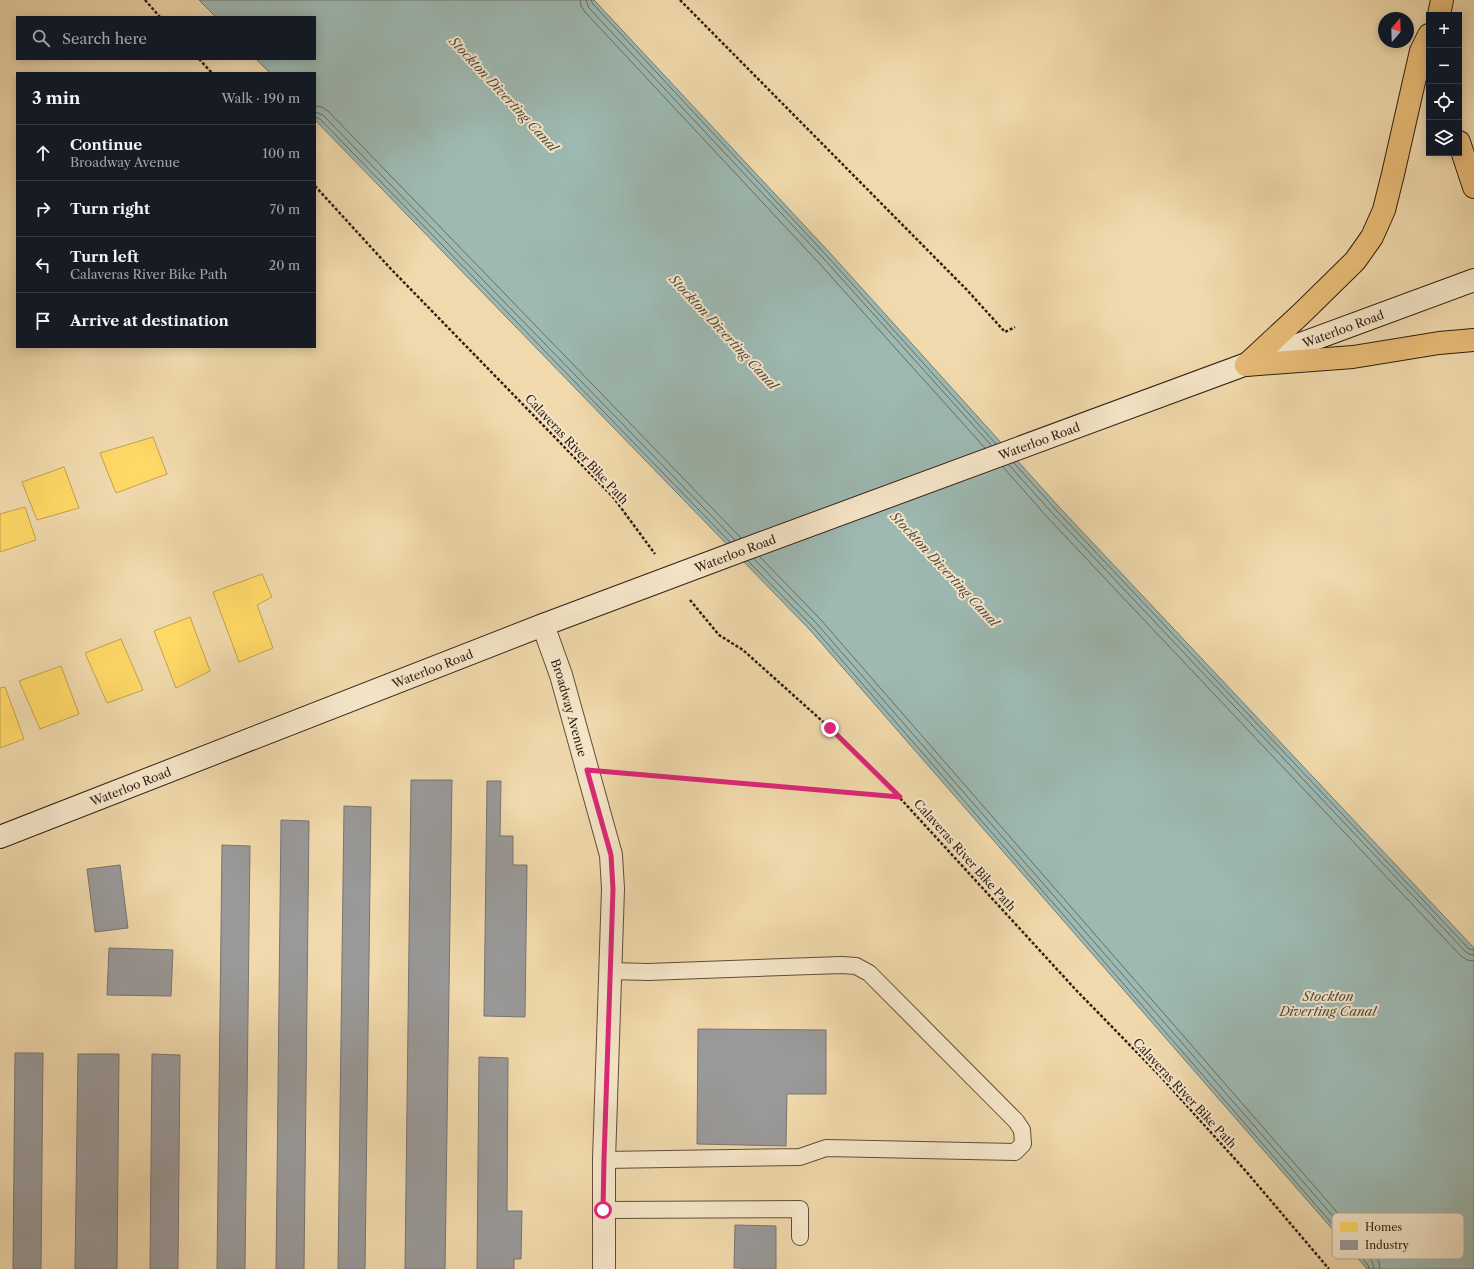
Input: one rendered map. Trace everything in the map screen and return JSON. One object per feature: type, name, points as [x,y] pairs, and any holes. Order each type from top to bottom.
[{"type":"highway","points":[[1440,12],[1442,0]]},
{"type":"highway","points":[[1246,365],[1355,261],[1372,237],[1384,210],[1421,51],[1426,41]]},
{"type":"highway","points":[[1462,151],[1474,187]]},
{"type":"highway","points":[[1246,365],[1353,357],[1439,343],[1474,340]]},
{"type":"main road","name":"Waterloo Road","points":[[0,837],[543,625],[1474,280]]},
{"type":"main road","name":"Broadway Avenue","points":[[543,625],[561,675],[611,855],[613,889],[604,1160],[604,1269]]},
{"type":"lane","points":[[604,1160],[800,1157],[826,1148],[1015,1152],[1023,1144],[1022,1130],[1016,1121],[868,973],[856,966],[648,972],[610,971]]},
{"type":"lane","points":[[603,1210],[800,1209],[800,1237]]},
{"type":"path","points":[[145,0],[159,16]]},
{"type":"path","points":[[680,0],[967,290],[1005,332],[1015,327]]},
{"type":"path","points":[[200,60],[211,72]]},
{"type":"path","name":"Calaveras River Bike Path","points":[[316,187],[390,268],[613,497],[672,578],[719,635],[743,650],[830,728],[900,797],[1076,990],[1160,1076],[1244,1169],[1329,1269]]},
{"type":"path","points":[[587,770],[900,797]]},
{"type":"water","name":"Stockton Diverting Canal","points":[[199,0],[594,0],[830,253],[1060,508],[1474,948],[1474,1269],[1367,1269],[1358,1259],[1464,1259],[1464,1213],[1332,1213],[1332,1229],[810,630],[316,121],[316,72],[269,72],[257,60],[316,60],[316,16],[215,16]]},
{"type":"building: Homes","points":[[153,437],[167,474],[116,493],[100,453]]},
{"type":"building: Homes","points":[[64,467],[79,508],[37,520],[22,482]]},
{"type":"building: Homes","points":[[25,507],[36,540],[0,552],[0,514]]},
{"type":"building: Homes","points":[[262,574],[272,597],[257,605],[273,648],[239,662],[213,592]]},
{"type":"building: Homes","points":[[190,617],[210,671],[176,688],[154,631]]},
{"type":"building: Homes","points":[[121,639],[143,690],[107,703],[85,653]]},
{"type":"building: Homes","points":[[61,666],[79,714],[40,729],[19,681]]},
{"type":"building: Homes","points":[[5,687],[24,739],[0,748],[0,688]]},
{"type":"building: Industry","points":[[411,780],[452,780],[445,1269],[405,1269]]},
{"type":"building: Industry","points":[[487,781],[501,781],[500,836],[513,836],[513,865],[527,865],[525,1017],[484,1016]]},
{"type":"building: Industry","points":[[344,806],[371,807],[365,1269],[338,1269]]},
{"type":"building: Industry","points":[[281,820],[309,821],[304,1269],[276,1269]]},
{"type":"building: Industry","points":[[222,845],[250,846],[245,1269],[217,1269]]},
{"type":"building: Industry","points":[[120,865],[128,928],[95,932],[87,869]]},
{"type":"building: Industry","points":[[109,948],[173,950],[171,996],[107,995]]},
{"type":"building: Industry","points":[[698,1029],[826,1030],[826,1094],[787,1094],[786,1146],[697,1144]]},
{"type":"building: Industry","points":[[15,1053],[43,1053],[41,1269],[13,1269]]},
{"type":"building: Industry","points":[[78,1054],[119,1054],[117,1269],[75,1269]]},
{"type":"building: Industry","points":[[152,1054],[180,1055],[178,1269],[150,1269]]},
{"type":"building: Industry","points":[[479,1057],[508,1058],[507,1211],[522,1211],[521,1259],[514,1259],[514,1269],[477,1269]]},
{"type":"building: Industry","points":[[735,1225],[776,1226],[776,1269],[734,1268]]},
{"type":"route","points":[[603,1210],[613,889],[611,855],[587,770],[900,797],[830,728]]}]
